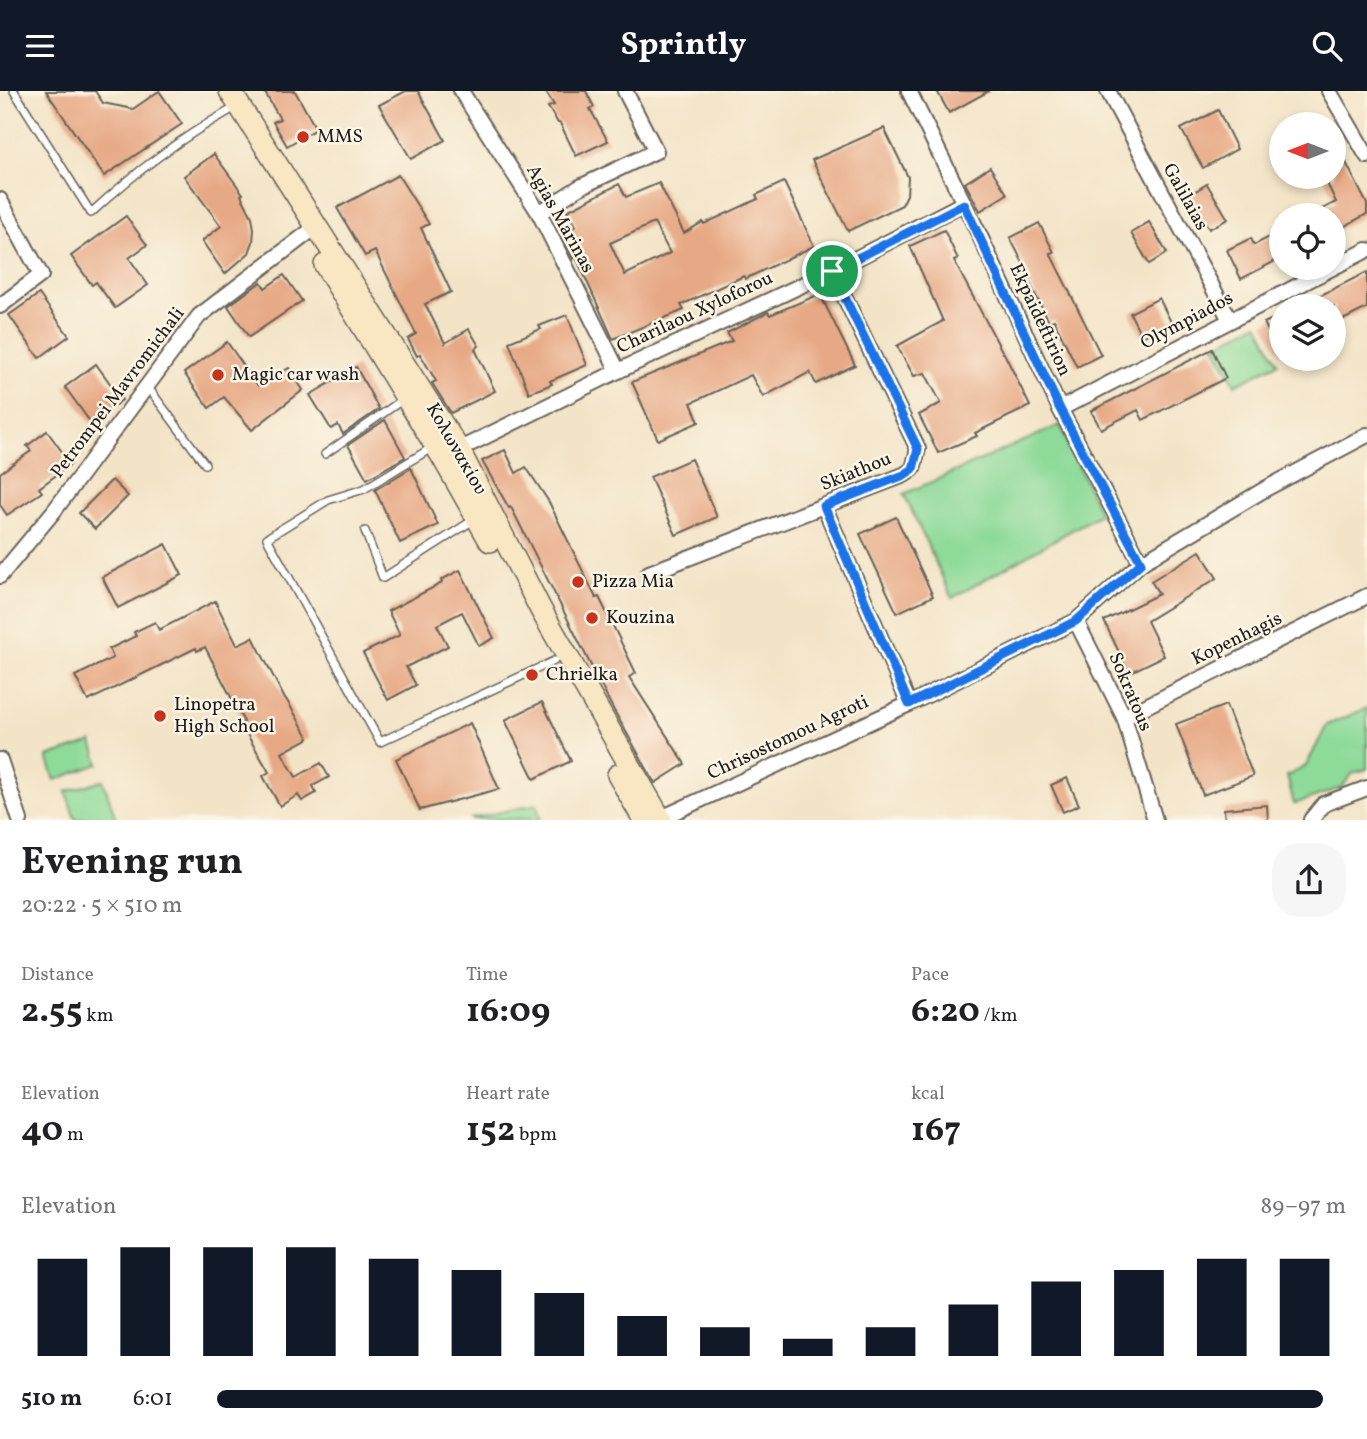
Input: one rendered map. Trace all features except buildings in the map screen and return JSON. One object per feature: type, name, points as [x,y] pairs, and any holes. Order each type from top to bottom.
[{"type":"main road","name":"Κολωνακίου","points":[[216,91],[229,101],[446,451],[541,610],[655,819]]},
{"type":"main road","name":"Κολωνακίου","points":[[311,230],[406,398],[446,451],[477,518],[554,661],[655,819]]},
{"type":"street","name":"Agias Marinas","points":[[461,91],[539,213],[618,371]]},
{"type":"street","points":[[539,213],[580,187],[656,151],[625,91]]},
{"type":"street","name":"Ekpaideftirion","points":[[909,91],[1060,409],[1141,563]]},
{"type":"street","name":"Galilaias","points":[[1108,91],[1230,320]]},
{"type":"street","points":[[1329,91],[1367,156]]},
{"type":"street","points":[[0,200],[41,275],[0,306]]},
{"type":"street","name":"Charilaou Xyloforou","points":[[446,451],[832,271],[964,204]]},
{"type":"street","name":"Petrompei Mavromichali","points":[[0,576],[54,510],[199,316],[311,230]]},
{"type":"street","name":"Olympiados","points":[[1346,260],[1367,250]]},
{"type":"street","name":"Skiathou","points":[[649,573],[904,475],[913,469],[918,449],[832,271]]},
{"type":"street","name":"Olympiados","points":[[1060,409],[1308,280]]},
{"type":"street","name":"Chrisostomou Agroti","points":[[655,819],[909,704],[1076,621],[1141,563],[1267,488],[1367,435]]},
{"type":"street","points":[[824,506],[909,704]]},
{"type":"street","name":"Kopenhagis","points":[[1124,717],[1367,596]]},
{"type":"street","name":"Sokratous","points":[[1076,621],[1124,717],[1149,816]]},
{"type":"street","points":[[0,760],[20,820]]},
{"type":"street","points":[[1311,820],[1324,804],[1367,788]]},
{"type":"lane","points":[[14,91],[90,213],[229,101]]},
{"type":"lane","points":[[146,384],[205,464]]},
{"type":"lane","points":[[325,454],[406,398]]},
{"type":"lane","points":[[446,451],[364,489],[328,500],[267,538],[380,742],[554,661]]},
{"type":"lane","points":[[365,531],[383,578],[477,518]]},
{"type":"green space","points":[[1258,323],[1269,345],[1269,368],[1235,385],[1215,346]]},
{"type":"green space","points":[[1060,425],[1100,514],[952,598],[904,494]]},
{"type":"green space","points":[[1367,708],[1367,769],[1353,773],[1341,788],[1294,804],[1287,776],[1306,766],[1327,725]]},
{"type":"green space","points":[[92,742],[99,764],[55,780],[47,757]]},
{"type":"green space","points":[[103,780],[116,819],[75,819],[66,792]]},
{"type":"green space","points":[[537,804],[540,819],[470,819]]},
{"type":"place","name":"MMS","points":[[303,137]]},
{"type":"place","name":"Magic car wash","points":[[218,375]]},
{"type":"place","name":"Pizza Mia","points":[[578,582]]},
{"type":"place","name":"Kouzina","points":[[592,618]]},
{"type":"place","name":"Chrielka","points":[[532,675]]},
{"type":"place","name":"Linopetra High School","points":[[160,716]]},
{"type":"route","points":[[964,204],[1060,409],[1141,563],[1076,621],[909,704],[824,506],[904,475],[913,469],[918,449],[832,271],[964,204]]}]
